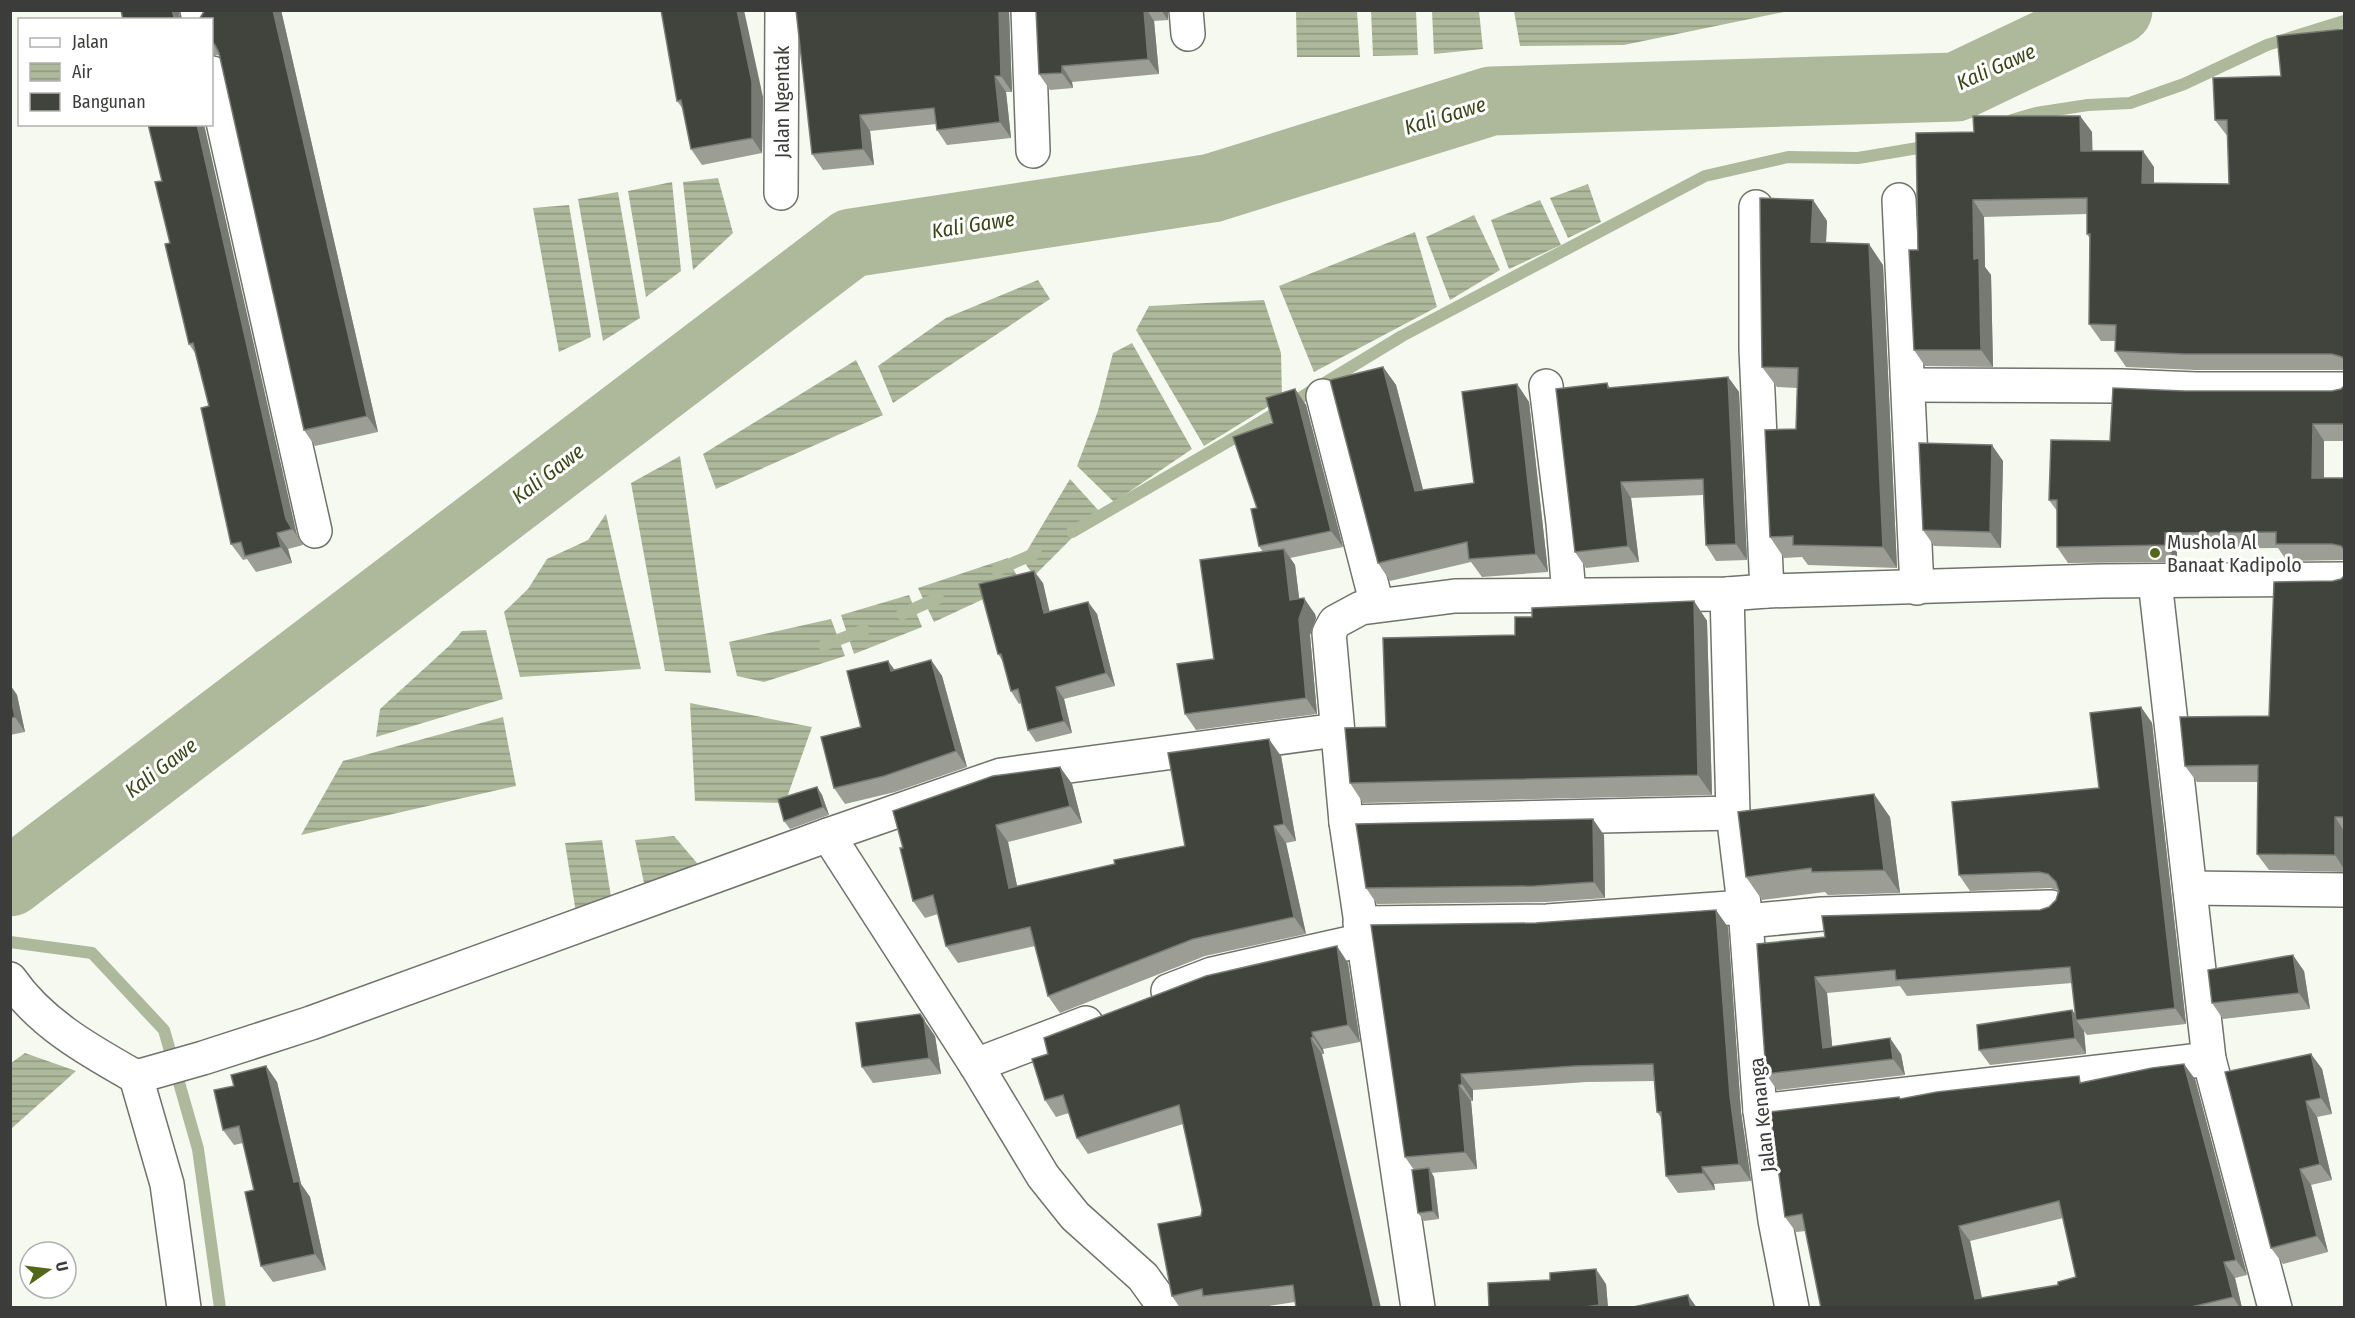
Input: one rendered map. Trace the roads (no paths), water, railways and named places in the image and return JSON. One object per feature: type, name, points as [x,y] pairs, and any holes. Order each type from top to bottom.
[{"type":"street","name":"Jalan Ngentak","points":[[782,10],[782,192]]},
{"type":"street","points":[[1028,10],[1033,151]]},
{"type":"street","points":[[213,77],[315,531]]},
{"type":"street","points":[[1899,200],[1917,588]]},
{"type":"street","points":[[1756,207],[1756,349],[1767,591]]},
{"type":"street","points":[[1908,385],[2344,389]]},
{"type":"street","points":[[1546,386],[1563,523],[1569,594]]},
{"type":"street","points":[[1323,396],[1377,605]]},
{"type":"street","points":[[1418,1308],[1346,822],[1329,633],[1335,622],[1346,614],[1361,608],[1455,596],[1727,594],[2155,581],[2344,579]]},
{"type":"street","points":[[2155,581],[2209,1059],[2275,1308]]},
{"type":"street","name":"Jalan Kenanga","points":[[1727,594],[1733,813],[1745,914],[1760,1111],[1775,1220],[1792,1308]]},
{"type":"street","points":[[14,985],[40,1013],[85,1048],[143,1075],[311,1023],[1001,774],[1337,730]]},
{"type":"street","points":[[1346,822],[1733,813]]},
{"type":"street","points":[[828,835],[976,1065],[1049,1184],[1075,1216],[1143,1277],[1163,1308]]},
{"type":"street","points":[[2190,888],[2344,890]]},
{"type":"street","points":[[976,1065],[1212,974],[1361,932],[1547,921],[2051,907]]},
{"type":"street","points":[[1760,1111],[2209,1059]]},
{"type":"street","points":[[143,1075],[167,1184],[184,1308]]},
{"type":"water","points":[[1514,10],[1789,11],[1624,45],[1520,46]]},
{"type":"water","points":[[1296,11],[1357,11],[1360,57],[1297,57]]},
{"type":"water","points":[[1371,11],[1416,11],[1418,55],[1373,56]]},
{"type":"water","points":[[1432,11],[1479,11],[1483,49],[1434,54]]},
{"type":"water","points":[[718,178],[733,233],[693,270],[683,182]]},
{"type":"water","points":[[672,182],[681,271],[646,297],[628,191]]},
{"type":"water","points":[[1588,184],[1601,222],[1568,238],[1550,198]]},
{"type":"water","points":[[618,192],[640,318],[603,341],[578,199]]},
{"type":"water","points":[[1540,200],[1561,245],[1509,269],[1491,220]]},
{"type":"water","points":[[569,205],[591,337],[559,352],[533,208]]},
{"type":"water","points":[[1474,215],[1500,270],[1450,300],[1426,237]]},
{"type":"water","points":[[1415,232],[1437,307],[1314,372],[1279,286]]},
{"type":"water","points":[[1038,280],[1050,299],[893,403],[878,366],[946,318]]},
{"type":"water","points":[[1264,300],[1281,353],[1282,398],[1204,446],[1136,330],[1149,306]]},
{"type":"water","points":[[1132,343],[1192,449],[1114,502],[1077,466],[1098,411],[1113,353]]},
{"type":"water","points":[[856,360],[883,415],[716,489],[703,454]]},
{"type":"water","points":[[680,456],[711,673],[665,671],[631,483]]},
{"type":"water","points":[[1070,479],[1099,511],[1034,576],[1022,559]]},
{"type":"water","points":[[606,514],[641,669],[520,677],[504,612],[528,589],[547,559],[588,540]]},
{"type":"water","points":[[1008,558],[1020,582],[934,622],[918,588]]},
{"type":"water","points":[[909,595],[922,627],[854,654],[841,615]]},
{"type":"water","points":[[831,619],[845,656],[764,682],[737,676],[729,642]]},
{"type":"water","points":[[486,630],[503,699],[376,737],[380,709],[449,646],[462,631]]},
{"type":"water","points":[[690,703],[812,727],[785,803],[695,801]]},
{"type":"water","points":[[503,717],[516,786],[301,835],[343,761]]},
{"type":"water","points":[[674,836],[708,876],[646,893],[635,840]]},
{"type":"water","points":[[602,840],[612,903],[576,913],[565,843]]},
{"type":"water","points":[[25,1053],[76,1071],[11,1129],[11,1063]]},
{"type":"waterway","name":"Kali Gawe","points":[[10,882],[851,243],[1212,188],[1491,101],[1956,87],[2118,10]]},
{"type":"waterway","points":[[2012,120],[2036,113],[2088,105],[2130,103],[2184,84],[2267,45],[2344,21]]},
{"type":"waterway","points":[[1072,532],[1241,434],[1402,336],[1705,176],[1788,157],[1858,158],[1930,146]]},
{"type":"waterway","points":[[997,570],[1036,553]]},
{"type":"waterway","points":[[902,614],[938,598]]},
{"type":"waterway","points":[[824,645],[864,630]]},
{"type":"waterway","points":[[10,942],[92,953],[164,1030],[198,1149],[220,1308]]},
{"type":"place","name":"Mushola Al Banaat Kadipolo","points":[[2155,553]]}]
